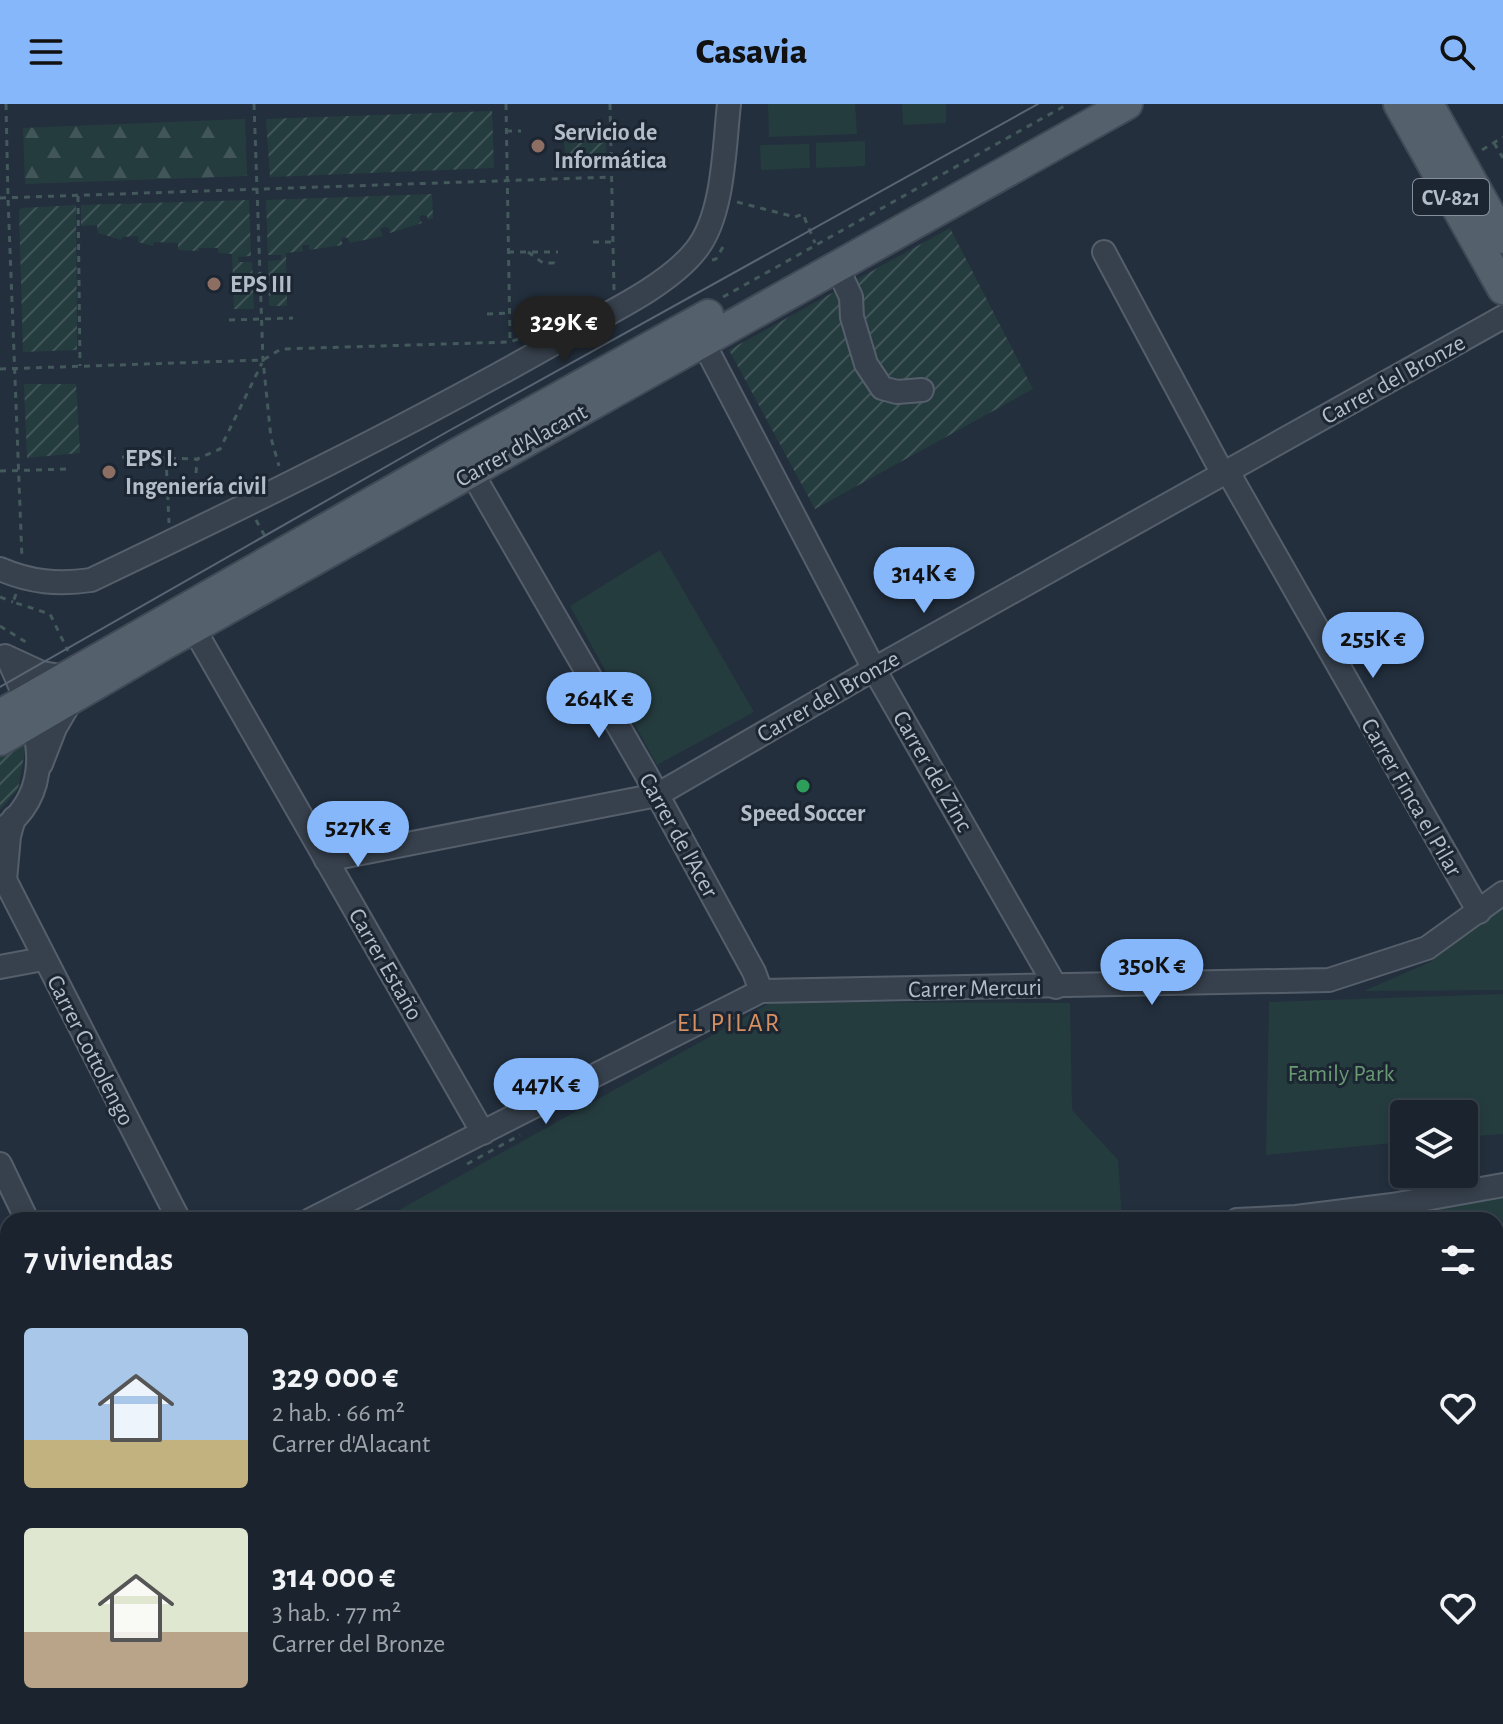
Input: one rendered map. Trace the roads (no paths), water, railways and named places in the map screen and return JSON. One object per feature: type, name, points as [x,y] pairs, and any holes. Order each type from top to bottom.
[{"type":"main road","name":"Carrer d'Alacant","points":[[72,683],[469,447],[1092,104]]},
{"type":"main road","name":"Carrer d'Alacant","points":[[72,683],[194,629],[1127,104]]},
{"type":"main road","name":"CV-821","points":[[1399,104],[1503,289]]},
{"type":"main road","name":"CV-821","points":[[1428,104],[1503,238]]},
{"type":"main road","points":[[0,740],[31,711],[72,683]]},
{"type":"main road","points":[[0,715],[31,711]]},
{"type":"street","points":[[11,568],[21,578],[44,582],[91,580],[314,473],[448,404],[657,285],[695,251],[713,218],[729,104]]},
{"type":"street","name":"Carrer Finca el Pilar","points":[[1104,252],[1226,473],[1479,912]]},
{"type":"street","points":[[837,267],[851,297],[852,317],[866,364],[882,388],[897,392],[922,390]]},
{"type":"street","name":"Carrer del Bronze","points":[[326,860],[657,795],[874,669],[1503,317]]},
{"type":"street","name":"Carrer del Zinc","points":[[703,342],[874,669],[1056,987]]},
{"type":"street","name":"Carrer de l'Acer","points":[[472,473],[657,795],[754,972],[761,991]]},
{"type":"street","name":"Carrer Estaño","points":[[194,629],[483,1133]]},
{"type":"street","points":[[2,878],[9,836],[7,824],[29,798],[72,683],[4,655]]},
{"type":"street","points":[[4,655],[31,711],[39,769]]},
{"type":"street","name":"Carrer Cottolengo","points":[[2,878],[175,1212]]},
{"type":"street","name":"Carrer Mercuri","points":[[761,991],[1329,980],[1427,948],[1503,893]]},
{"type":"street","points":[[0,967],[43,959]]},
{"type":"street","points":[[326,1212],[761,991]]},
{"type":"street","points":[[0,1164],[23,1212]]},
{"type":"street","points":[[1336,1212],[1503,1185]]},
{"type":"tram line","points":[[0,687],[445,433],[1038,104]]},
{"type":"place","name":"Servicio de Informática","points":[[538,146]]},
{"type":"place","name":"EPS III","points":[[214,284]]},
{"type":"place","name":"EPS I. Ingeniería civil","points":[[109,472]]},
{"type":"place","name":"Speed Soccer","points":[[803,786]]},
{"type":"district","name":"EL PILAR","points":[[729,1022]]},
{"type":"park label","name":"Family Park","points":[[1341,1073]]}]
